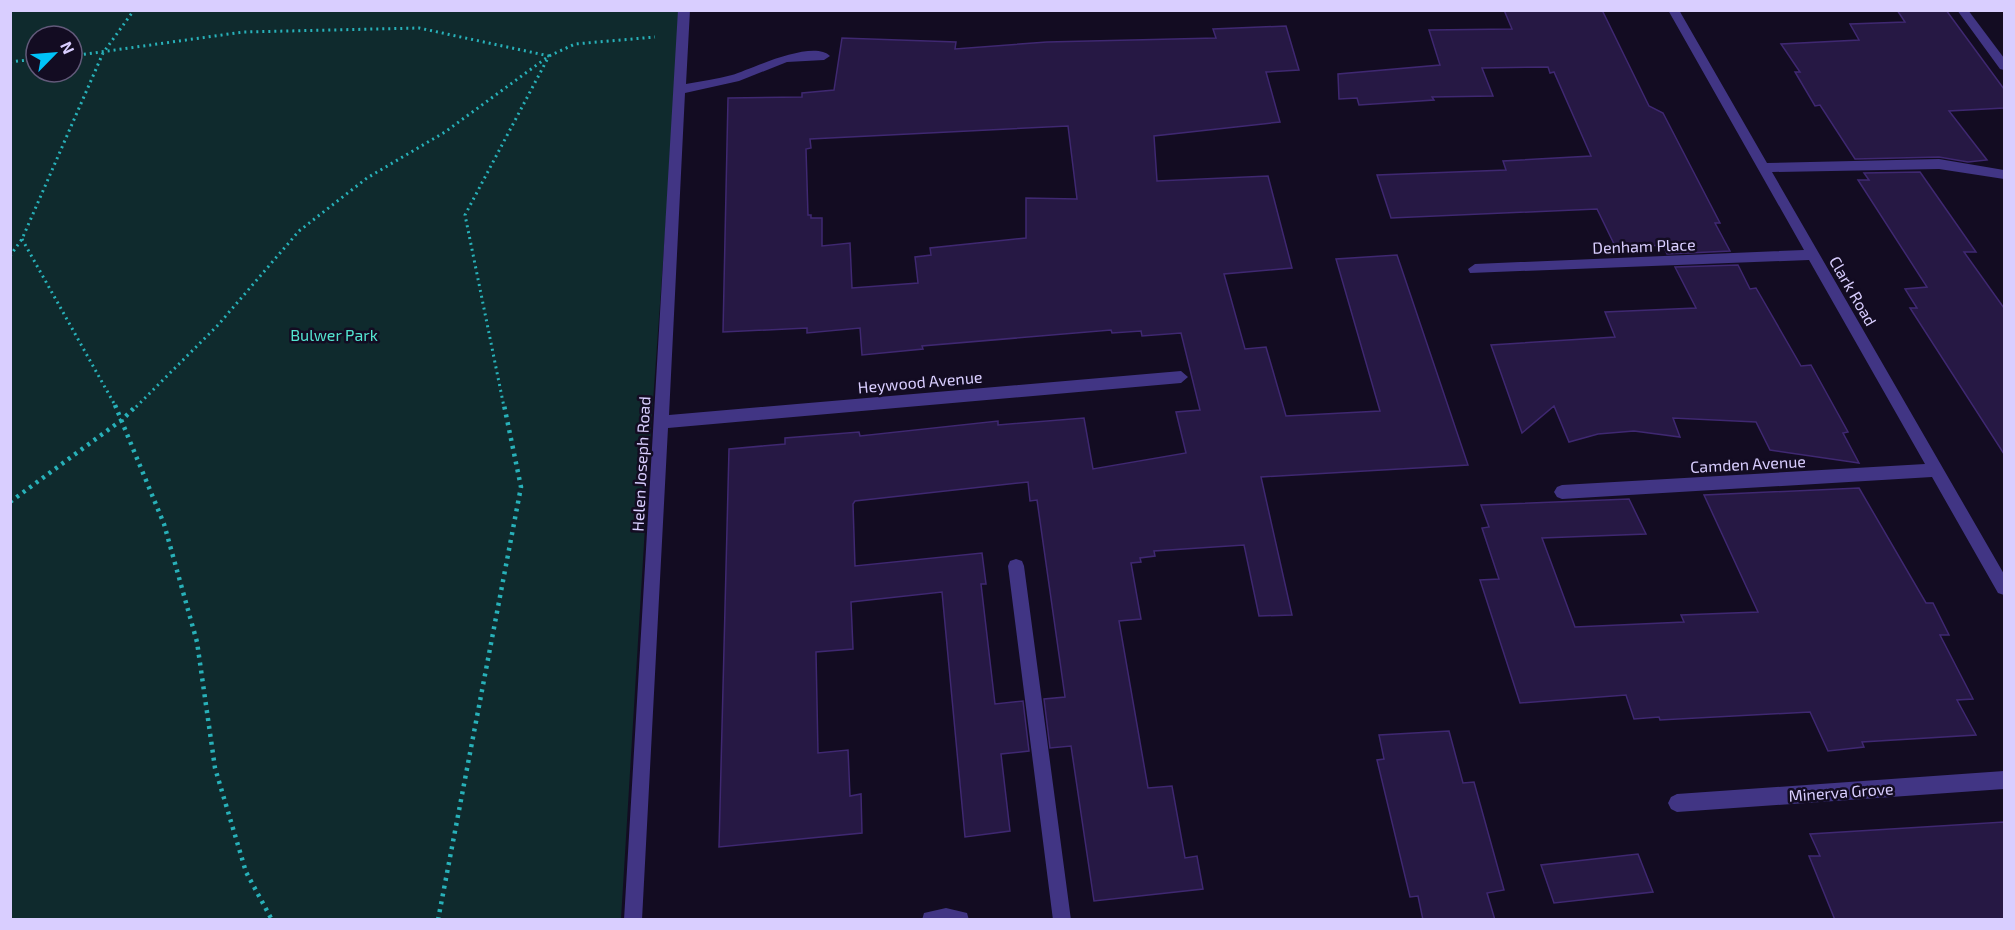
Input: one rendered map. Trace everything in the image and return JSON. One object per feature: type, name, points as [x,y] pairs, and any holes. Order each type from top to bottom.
[{"type":"street","name":"Helen Joseph Road","points":[[633,920],[684,10]]},
{"type":"street","name":"Clark Road","points":[[1673,10],[2004,588]]},
{"type":"street","points":[[1962,10],[2004,66]]},
{"type":"street","points":[[679,90],[735,78],[786,58],[825,56]]},
{"type":"street","points":[[1764,168],[1939,164],[2004,174]]},
{"type":"street","name":"Denham Place","points":[[1475,269],[1814,255]]},
{"type":"street","name":"Heywood Avenue","points":[[662,422],[1181,377]]},
{"type":"street","name":"Camden Avenue","points":[[1562,492],[1936,470]]},
{"type":"street","points":[[1016,566],[1062,920]]},
{"type":"street","name":"Minerva Grove","points":[[1677,803],[2004,780]]},
{"type":"street","points":[[930,920],[946,917],[960,920]]},
{"type":"path","points":[[10,256],[22,239],[104,53],[134,10]]},
{"type":"path","points":[[84,55],[243,32],[419,28],[549,56]]},
{"type":"path","points":[[10,502],[123,419],[218,324],[299,231],[367,178],[445,132],[549,56],[575,44],[682,35]]},
{"type":"path","points":[[438,920],[521,487],[465,215],[549,56]]},
{"type":"path","points":[[22,239],[123,419],[164,524],[197,642],[215,768],[246,872],[272,920]]},
{"type":"green space","name":"Bulwer Park","points":[[10,11],[681,11],[651,429],[621,919],[11,919]]},
{"type":"building","points":[[1504,10],[1602,10],[1649,106],[1663,113],[1720,223],[1715,223],[1730,251],[1667,254],[1663,245],[1616,248],[1597,209],[1391,218],[1377,175],[1506,170],[1503,161],[1591,156],[1554,72],[1550,73],[1548,67],[1482,68],[1493,96],[1432,97],[1434,100],[1359,105],[1357,98],[1339,99],[1338,74],[1440,65],[1429,30],[1512,29]]},
{"type":"building","points":[[1897,10],[1946,10],[2004,89],[2004,108],[1949,111],[1987,160],[1968,162],[1939,157],[1855,159],[1820,105],[1815,106],[1795,72],[1800,72],[1781,44],[1859,40],[1850,24],[1905,22]]},
{"type":"building","points":[[1286,26],[1299,70],[1266,72],[1280,122],[1154,136],[1157,181],[1268,176],[1292,268],[1224,274],[1245,349],[1266,347],[1286,416],[1380,411],[1336,259],[1397,255],[1468,465],[1261,477],[1292,615],[1259,616],[1244,545],[1154,551],[1155,556],[1140,558],[1141,562],[1131,563],[1141,619],[1119,621],[1148,788],[1172,786],[1185,858],[1197,856],[1203,889],[1094,901],[1071,746],[1050,748],[1044,699],[1065,697],[1037,500],[1030,501],[1028,482],[855,501],[853,504],[855,566],[982,553],[986,584],[981,584],[995,704],[1023,701],[1029,751],[1001,754],[1010,831],[965,837],[942,592],[851,602],[853,649],[816,652],[818,753],[848,750],[850,796],[861,794],[862,833],[719,847],[729,449],[785,444],[785,438],[859,432],[860,436],[998,421],[998,425],[1084,418],[1093,469],[1186,453],[1176,412],[1200,410],[1181,333],[1142,336],[1141,331],[1112,333],[1111,330],[922,346],[923,349],[862,355],[860,328],[807,333],[807,328],[723,332],[728,98],[802,97],[802,93],[834,90],[842,38],[956,42],[955,49],[1047,42],[1216,38],[1213,29]],"holes":[[[1068,126],[1077,199],[1026,198],[1026,238],[930,248],[931,255],[915,257],[918,283],[852,288],[850,243],[822,246],[822,218],[811,218],[811,215],[808,215],[806,149],[811,148],[810,139]]]},
{"type":"building","points":[[1920,172],[1976,252],[1964,252],[2004,308],[2004,454],[1910,308],[1917,308],[1905,289],[1927,287],[1858,180],[1869,180],[1864,173]]},
{"type":"building","points":[[1738,265],[1750,289],[1756,288],[1801,366],[1811,365],[1848,432],[1843,433],[1859,463],[1770,450],[1756,422],[1673,418],[1680,437],[1634,431],[1598,434],[1569,442],[1554,406],[1522,433],[1491,345],[1615,337],[1605,312],[1696,308],[1675,267]]},
{"type":"building","points":[[1859,488],[1926,603],[1933,603],[1949,635],[1940,635],[1973,699],[1957,700],[1976,735],[1862,742],[1864,747],[1828,751],[1810,712],[1660,720],[1659,717],[1634,719],[1626,695],[1520,703],[1480,580],[1499,579],[1482,528],[1489,527],[1481,505],[1629,499],[1646,534],[1542,538],[1575,627],[1684,622],[1681,615],[1758,612],[1704,495]]},
{"type":"building","points":[[1449,731],[1463,783],[1474,782],[1504,890],[1487,893],[1495,920],[1423,920],[1418,896],[1410,897],[1377,760],[1384,759],[1379,735]]},
{"type":"building","points":[[2004,822],[2004,920],[1835,920],[1809,856],[1820,856],[1810,834]]},
{"type":"building","points":[[1638,854],[1653,892],[1554,903],[1541,865]]}]
